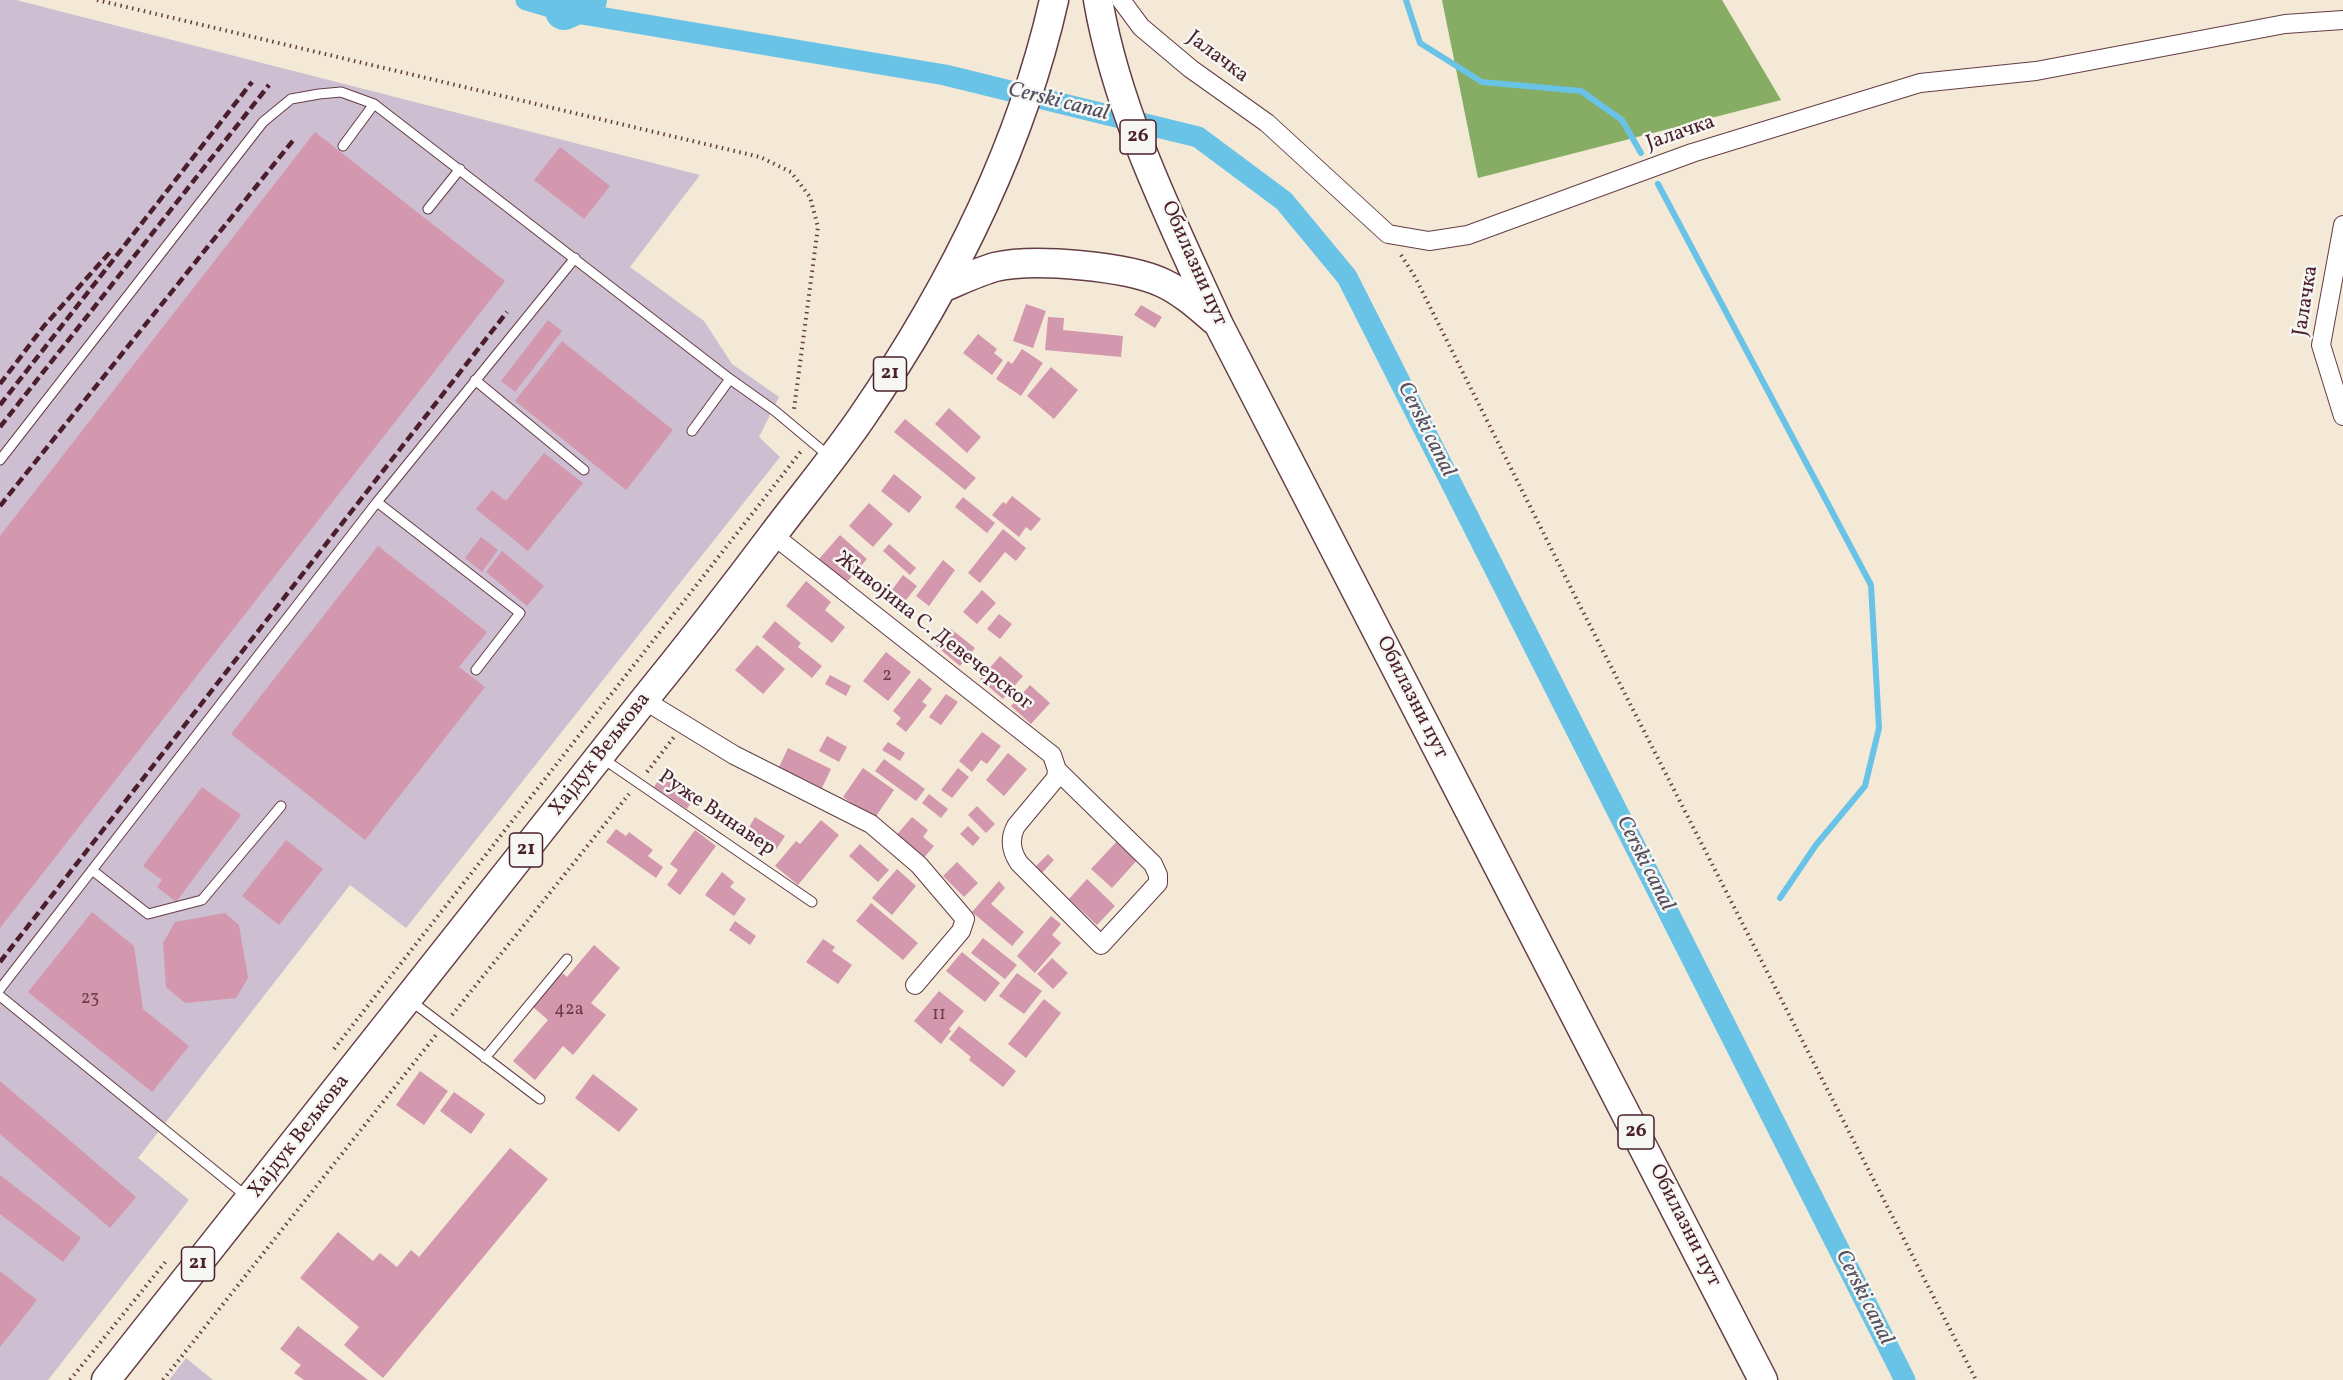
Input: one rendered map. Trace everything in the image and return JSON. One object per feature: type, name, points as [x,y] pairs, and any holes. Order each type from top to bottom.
[{"type":"main road","name":"Обилазни пут","points":[[1106,4],[1126,104],[1158,188],[1219,325],[1763,1380]]},
{"type":"main road","name":"21","points":[[944,287],[991,192],[1031,87],[1052,12]]},
{"type":"main road","points":[[944,287],[997,267],[1040,264],[1100,268],[1144,276],[1162,282],[1188,298],[1219,325]]},
{"type":"main road","name":"Хајдук Вељкова","points":[[106,1380],[711,618],[832,459],[886,381],[944,287]]},
{"type":"street","name":"Јалачка","points":[[1106,4],[1141,27],[1191,69],[1267,123],[1388,234],[1429,241],[1468,235],[1692,153],[1920,83],[2036,72],[2284,24],[2343,20]]},
{"type":"street","name":"Јалачка","points":[[2343,225],[2321,345],[2343,416]]},
{"type":"street","name":"Живојина С. Девечерског","points":[[773,535],[1052,755],[1057,770],[1056,778],[1016,826],[1011,846],[1019,863],[1101,945],[1158,884],[1158,875],[1153,864],[1057,770]]},
{"type":"street","points":[[644,700],[734,755],[871,824],[919,865],[965,919],[961,931],[915,985]]},
{"type":"lane","points":[[0,460],[263,122],[291,99],[341,93],[374,104],[792,425],[832,459]]},
{"type":"lane","points":[[343,146],[374,104]]},
{"type":"lane","points":[[428,209],[460,169]]},
{"type":"lane","points":[[0,989],[377,502],[574,258]]},
{"type":"lane","points":[[692,431],[730,379]]},
{"type":"lane","points":[[475,380],[584,470]]},
{"type":"lane","points":[[377,502],[520,613],[476,670]]},
{"type":"lane","name":"Руже Винавер","points":[[600,756],[812,902]]},
{"type":"lane","points":[[92,870],[148,914],[202,900],[281,806]]},
{"type":"lane","points":[[485,1058],[567,959]]},
{"type":"lane","points":[[0,996],[250,1199]]},
{"type":"lane","points":[[409,1000],[540,1099]]},
{"type":"path","points":[[97,0],[760,157],[791,172],[810,197],[818,227],[792,425]]},
{"type":"path","points":[[1388,234],[1415,277],[1585,616],[1976,1380]]},
{"type":"path","points":[[331,1053],[810,440]]},
{"type":"path","points":[[163,1380],[684,724]]},
{"type":"path","points":[[70,1380],[173,1252]]},
{"type":"shaded area","points":[[0,0],[16,0],[700,175],[630,267],[704,321],[732,364],[779,397],[759,437],[780,457],[406,928],[350,885],[138,1158],[189,1200],[48,1380],[0,1380]]},
{"type":"shaded area","points":[[186,1358],[213,1380],[169,1380]]},
{"type":"green space","points":[[1442,0],[1722,0],[1781,100],[1478,178]]},
{"type":"building","points":[[315,132],[505,281],[0,928],[0,536]]},
{"type":"building","points":[[560,147],[610,186],[584,219],[534,180]]},
{"type":"building","points":[[1026,304],[1046,311],[1033,348],[1013,341]]},
{"type":"building","points":[[1141,305],[1162,317],[1155,328],[1134,315]]},
{"type":"building","points":[[1048,317],[1064,318],[1063,330],[1123,336],[1121,357],[1045,350]]},
{"type":"building","points":[[548,320],[562,331],[515,392],[501,381]]},
{"type":"building","points":[[978,334],[997,349],[994,353],[1003,360],[992,375],[963,353]]},
{"type":"building","points":[[562,341],[673,430],[626,490],[515,401]]},
{"type":"building","points":[[1022,349],[1043,363],[1021,396],[996,379],[1008,361],[1012,364]]},
{"type":"building","points":[[1051,367],[1078,390],[1054,419],[1027,396]]},
{"type":"building","points":[[949,408],[981,437],[967,453],[935,424]]},
{"type":"building","points":[[905,419],[976,478],[965,490],[894,432]]},
{"type":"building","points":[[544,453],[583,483],[528,551],[476,509],[492,490],[506,501]]},
{"type":"building","points":[[894,474],[922,497],[909,513],[881,491]]},
{"type":"building","points":[[1012,496],[1041,519],[1031,531],[1026,527],[1019,537],[992,515],[1003,502],[1006,504]]},
{"type":"building","points":[[963,497],[995,523],[987,533],[955,507]]},
{"type":"building","points":[[869,503],[893,524],[873,547],[849,526]]},
{"type":"building","points":[[1003,529],[1026,548],[1016,561],[1005,552],[980,583],[968,573]]},
{"type":"building","points":[[840,535],[867,559],[846,583],[819,559]]},
{"type":"building","points":[[481,537],[498,550],[482,572],[465,558]]},
{"type":"building","points":[[889,544],[916,568],[910,575],[883,551]]},
{"type":"building","points":[[378,546],[487,632],[459,667],[485,687],[365,840],[231,734]]},
{"type":"building","points":[[502,551],[544,586],[527,606],[486,572]]},
{"type":"building","points":[[943,560],[955,570],[929,606],[916,596]]},
{"type":"building","points":[[903,575],[917,586],[903,604],[889,594]]},
{"type":"building","points":[[806,581],[831,602],[825,610],[845,627],[832,643],[786,606]]},
{"type":"building","points":[[982,590],[996,603],[977,624],[963,612]]},
{"type":"building","points":[[999,614],[1012,624],[1000,639],[987,629]]},
{"type":"building","points":[[775,621],[801,643],[798,647],[822,666],[812,678],[762,637]]},
{"type":"building","points":[[951,629],[975,648],[960,666],[936,646]]},
{"type":"building","points":[[757,645],[785,669],[763,694],[735,670]]},
{"type":"building","points":[[886,652],[911,672],[888,701],[863,681]]},
{"type":"building","points":[[1000,656],[1023,676],[1003,699],[980,679]]},
{"type":"building","points":[[830,675],[851,686],[846,696],[825,684]]},
{"type":"building","points":[[919,678],[932,689],[922,702],[927,705],[906,732],[896,724],[901,718],[893,711]]},
{"type":"building","points":[[1030,685],[1050,703],[1031,724],[1011,706]]},
{"type":"building","points":[[946,694],[958,702],[941,725],[929,717]]},
{"type":"building","points":[[982,732],[1001,746],[987,764],[981,760],[972,772],[959,761]]},
{"type":"building","points":[[827,736],[847,747],[839,762],[819,751]]},
{"type":"building","points":[[888,742],[905,753],[900,761],[882,750]]},
{"type":"building","points":[[788,748],[831,769],[822,788],[779,767]]},
{"type":"building","points":[[1008,753],[1027,769],[1004,796],[986,780]]},
{"type":"building","points":[[884,759],[925,789],[916,801],[875,771]]},
{"type":"building","points":[[863,768],[894,790],[874,819],[843,797]]},
{"type":"building","points":[[958,768],[969,777],[952,798],[941,790]]},
{"type":"building","points":[[663,773],[696,795],[687,809],[654,787]]},
{"type":"building","points":[[202,787],[241,815],[176,902],[157,887],[162,880],[143,866]]},
{"type":"building","points":[[929,794],[948,809],[941,818],[922,803]]},
{"type":"building","points":[[977,806],[995,824],[986,833],[968,815]]},
{"type":"building","points":[[755,817],[785,836],[773,854],[744,836]]},
{"type":"building","points":[[912,817],[928,830],[923,837],[934,846],[921,861],[894,838]]},
{"type":"building","points":[[821,820],[839,835],[798,885],[775,866],[796,841],[800,844]]},
{"type":"building","points":[[968,826],[980,838],[973,846],[960,834]]},
{"type":"building","points":[[616,829],[626,836],[629,832],[653,850],[648,856],[663,867],[656,878],[606,842]]},
{"type":"building","points":[[695,830],[716,846],[680,895],[667,885],[678,870],[670,864]]},
{"type":"building","points":[[1119,839],[1139,858],[1112,888],[1091,869]]},
{"type":"building","points":[[286,840],[323,869],[279,925],[242,896]]},
{"type":"building","points":[[860,844],[889,870],[878,882],[849,856]]},
{"type":"building","points":[[1048,854],[1054,860],[1040,875],[1033,869]]},
{"type":"building","points":[[957,862],[978,883],[964,897],[943,876]]},
{"type":"building","points":[[897,869],[916,886],[892,915],[872,898]]},
{"type":"building","points":[[722,872],[734,882],[730,887],[746,899],[734,916],[705,895]]},
{"type":"building","points":[[1087,879],[1115,906],[1097,925],[1069,899]]},
{"type":"building","points":[[999,881],[1005,888],[991,904],[1024,932],[1012,946],[972,912]]},
{"type":"building","points":[[871,903],[918,943],[903,960],[856,921]]},
{"type":"building","points":[[92,912],[134,946],[143,1009],[189,1046],[152,1092],[28,992]]},
{"type":"building","points":[[225,913],[239,925],[248,978],[236,998],[185,1003],[166,987],[163,943],[175,922]]},
{"type":"building","points":[[1051,916],[1061,924],[1052,935],[1061,943],[1035,973],[1017,956]]},
{"type":"building","points":[[735,921],[756,936],[750,945],[729,930]]},
{"type":"building","points":[[983,938],[1017,965],[1005,979],[971,953]]},
{"type":"building","points":[[823,939],[835,947],[832,951],[852,965],[838,984],[806,962]]},
{"type":"building","points":[[594,945],[620,968],[591,1003],[606,1015],[573,1055],[563,1046],[535,1080],[513,1061],[548,1020],[533,1007],[562,973],[567,977]]},
{"type":"building","points":[[962,952],[1000,983],[985,1002],[946,971]]},
{"type":"building","points":[[1052,958],[1068,973],[1053,989],[1037,974]]},
{"type":"building","points":[[1017,973],[1042,991],[1024,1014],[999,996]]},
{"type":"building","points":[[939,991],[964,1011],[949,1029],[951,1031],[941,1044],[914,1021]]},
{"type":"building","points":[[1044,999],[1061,1013],[1026,1058],[1008,1044]]},
{"type":"building","points":[[959,1026],[1016,1071],[1003,1087],[969,1060],[971,1057],[949,1039]]},
{"type":"building","points":[[420,1071],[448,1091],[424,1125],[396,1105]]},
{"type":"building","points":[[593,1074],[638,1109],[619,1132],[575,1098]]},
{"type":"building","points":[[0,1081],[136,1197],[110,1228],[0,1134]]},
{"type":"building","points":[[454,1092],[485,1114],[471,1134],[440,1111]]},
{"type":"building","points":[[510,1148],[548,1179],[383,1378],[344,1345],[359,1327],[300,1278],[338,1232],[373,1261],[380,1253],[397,1267],[411,1250],[419,1257]]},
{"type":"building","points":[[0,1175],[81,1238],[63,1262],[0,1214]]},
{"type":"building","points":[[0,1271],[37,1300],[0,1347]]},
{"type":"building","points":[[298,1326],[368,1380],[304,1380],[294,1373],[301,1365],[280,1349]]},
{"type":"waterway","name":"Cerski canal","points":[[526,0],[564,11],[945,75],[1198,137],[1284,201],[1347,277],[1905,1380]]},
{"type":"waterway","points":[[564,11],[588,0]]},
{"type":"waterway","points":[[1406,0],[1420,43],[1482,82],[1581,91],[1622,120],[1641,153]]},
{"type":"waterway","points":[[1658,184],[1871,585],[1879,728],[1865,786],[1816,845],[1780,898]]},
{"type":"railway","points":[[0,405],[252,82]]},
{"type":"railway","points":[[0,427],[269,85]]},
{"type":"railway","points":[[0,506],[295,138]]},
{"type":"railway","points":[[0,384],[44,326],[111,251]]},
{"type":"railway","points":[[0,962],[507,312]]}]
